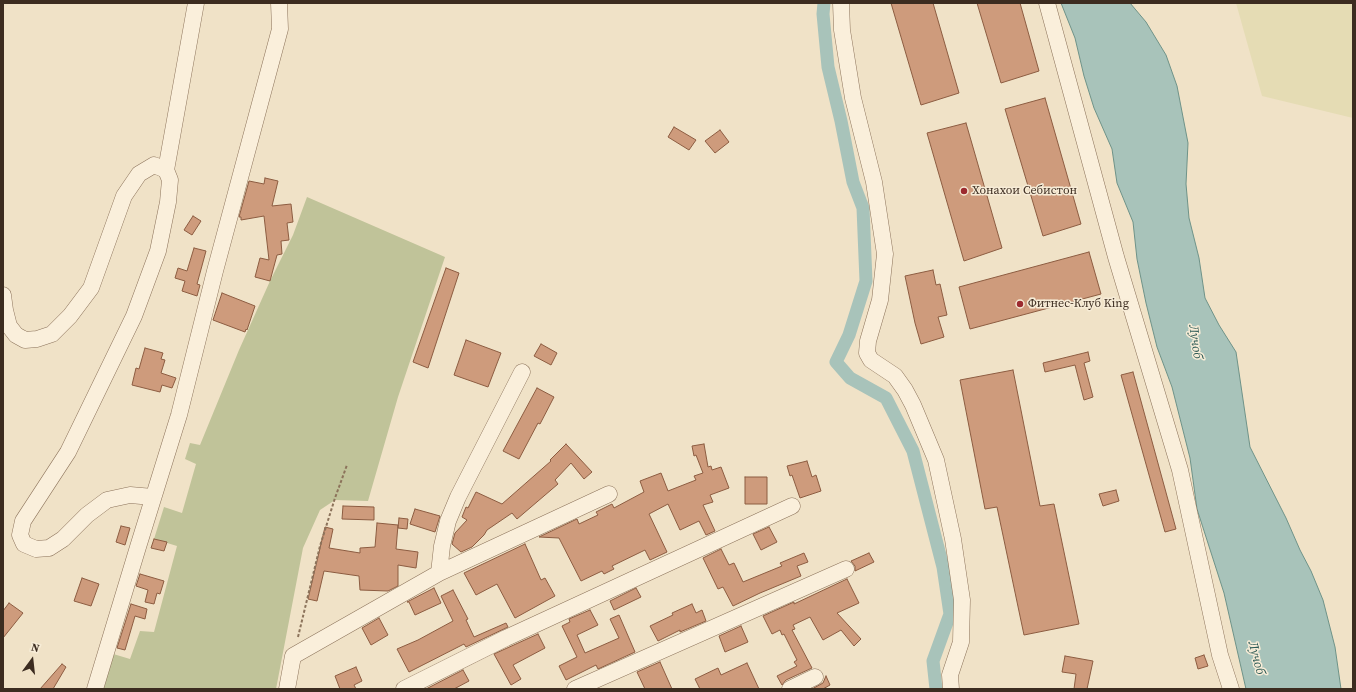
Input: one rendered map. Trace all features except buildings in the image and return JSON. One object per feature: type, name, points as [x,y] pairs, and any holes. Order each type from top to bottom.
[{"type":"street","points":[[153,497],[130,495],[107,500],[87,515],[63,538],[49,548],[36,549],[24,544],[20,535],[23,521],[68,452],[134,316],[158,251],[168,202],[170,180],[166,170],[196,3]]},
{"type":"street","points":[[95,689],[179,415],[215,271],[280,29],[279,3]]},
{"type":"street","points":[[841,3],[842,30],[854,98],[874,182],[885,254],[880,300],[866,353],[871,360],[895,376],[905,390],[914,405],[936,460],[953,539],[962,600],[961,642],[951,682],[959,689]]},
{"type":"street","points":[[1047,3],[1116,257],[1180,470],[1220,654],[1231,689]]},
{"type":"street","points":[[3,294],[5,310],[10,326],[16,335],[25,340],[37,339],[52,334],[70,316],[91,288],[124,196],[140,174],[154,165],[166,170]]},
{"type":"street","points":[[439,573],[442,546],[448,521],[458,497],[522,372]]},
{"type":"street","points":[[286,689],[293,656],[439,573],[609,494]]},
{"type":"street","points":[[404,689],[506,638],[792,506]]},
{"type":"street","points":[[574,689],[846,569]]},
{"type":"street","points":[[790,689],[814,677]]},
{"type":"path","points":[[293,656],[320,546],[347,465]]},
{"type":"shaded area","points":[[1236,3],[1353,3],[1353,118],[1262,96]]},
{"type":"green space","points":[[307,197],[445,257],[398,397],[368,501],[335,500],[320,510],[303,548],[276,689],[99,689],[110,653],[130,659],[140,631],[154,632],[177,546],[154,539],[164,507],[182,513],[196,464],[185,459],[190,443],[200,445],[239,350],[270,281],[293,235]]},
{"type":"water","name":"Лучоб","points":[[1061,3],[1130,3],[1146,22],[1166,55],[1177,86],[1188,143],[1186,184],[1189,218],[1199,258],[1205,298],[1219,325],[1236,352],[1250,447],[1286,518],[1323,600],[1335,647],[1341,689],[1246,689],[1224,593],[1197,509],[1190,458],[1172,387],[1157,347],[1146,303],[1137,259],[1133,222],[1117,183],[1112,149],[1094,108],[1084,76],[1075,38]]},
{"type":"waterway","points":[[824,3],[823,14],[828,67],[841,121],[853,182],[863,208],[866,281],[849,335],[836,362],[850,378],[886,398],[913,451],[943,567],[950,614],[933,661],[936,689]]},
{"type":"place","name":"Хонахои Себистон","points":[[964,191]]},
{"type":"place","name":"Фитнес-Клуб King","points":[[1020,304]]}]
